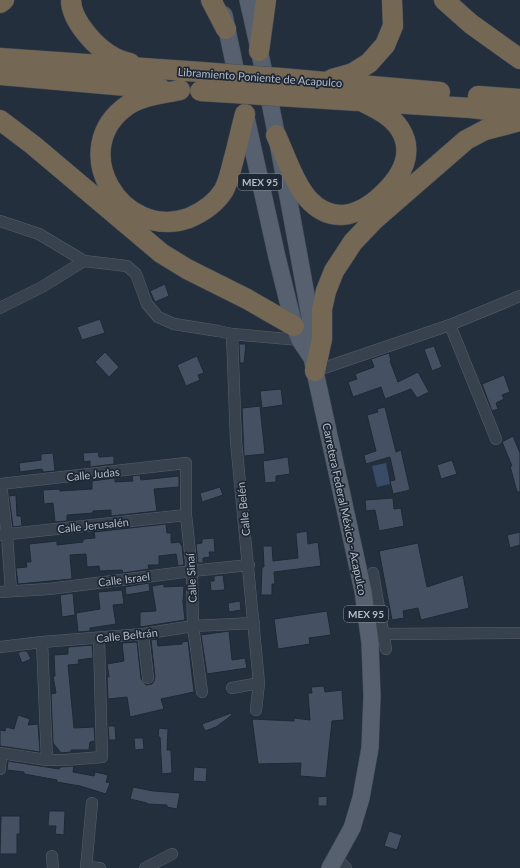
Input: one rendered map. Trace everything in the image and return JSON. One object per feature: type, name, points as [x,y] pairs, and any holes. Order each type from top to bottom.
[{"type":"highway","points":[[0,4],[4,0]]},
{"type":"highway","points":[[71,0],[71,4],[79,25],[93,41],[114,58],[147,69]]},
{"type":"highway","points":[[211,0],[226,29]]},
{"type":"highway","points":[[259,51],[266,0]]},
{"type":"highway","points":[[321,82],[353,73],[369,63],[385,45],[393,26],[392,0]]},
{"type":"highway","points":[[444,0],[471,24],[520,59]]},
{"type":"highway","name":"Libramiento Poniente de Acapulco","points":[[0,58],[147,69],[201,82],[279,87],[361,101],[471,108],[520,114]]},
{"type":"highway","name":"Libramiento Poniente de Acapulco","points":[[0,75],[180,90],[201,82]]},
{"type":"highway","name":"Libramiento Poniente de Acapulco","points":[[279,87],[321,82],[520,99]]},
{"type":"highway","points":[[180,90],[145,98],[128,106],[112,120],[103,137],[100,155],[101,166],[107,184],[123,205],[152,220],[164,221],[185,219],[206,209],[216,200],[224,190],[229,178],[245,114]]},
{"type":"highway","points":[[276,135],[300,188],[311,203],[333,215],[350,214],[360,211],[377,200],[394,183],[402,169],[406,154],[404,137],[396,124],[382,112],[361,101]]},
{"type":"highway","points":[[0,120],[33,145],[161,253],[187,269],[241,296],[297,333]]},
{"type":"highway","points":[[314,365],[322,339],[322,310],[326,291],[334,271],[353,242],[374,220],[466,140],[489,128],[520,121]]},
{"type":"main road","name":"MEX 95","points":[[221,0],[226,29],[277,257],[297,333],[314,365]]},
{"type":"main road","name":"MEX 95","points":[[248,0],[276,135],[314,338],[314,365]]},
{"type":"main road","name":"Carretera Federal México - Acapulco","points":[[314,365],[363,591],[370,643],[372,696],[370,748],[361,798],[352,828],[337,865]]},
{"type":"street","points":[[0,221],[39,234],[84,261],[127,266],[136,274],[147,304],[158,317],[174,324],[232,334],[297,333]]},
{"type":"street","points":[[0,308],[42,287],[84,261]]},
{"type":"street","points":[[314,365],[450,325],[520,296]]},
{"type":"street","points":[[450,325],[496,439]]},
{"type":"street","name":"Calle Belén","points":[[232,334],[236,441],[260,683],[256,710]]},
{"type":"street","name":"Calle Judas","points":[[0,484],[186,464]]},
{"type":"street","name":"Calle Sinaí","points":[[186,464],[186,515],[192,571],[193,626],[202,692]]},
{"type":"street","points":[[0,484],[6,591]]},
{"type":"street","name":"Calle Jerusalén","points":[[3,535],[186,515]]},
{"type":"street","name":"Calle Israel","points":[[6,591],[49,589],[192,571],[248,566]]},
{"type":"street","points":[[373,573],[386,649]]},
{"type":"street","name":"Calle Beltrán","points":[[0,647],[143,634],[193,626],[254,623]]},
{"type":"street","points":[[384,634],[520,633]]},
{"type":"street","points":[[143,634],[148,678]]},
{"type":"street","points":[[0,769],[0,753],[47,760],[102,757],[98,638]]},
{"type":"street","points":[[42,642],[47,760]]},
{"type":"street","points":[[232,688],[260,683]]},
{"type":"street","points":[[92,803],[86,867],[100,868]]},
{"type":"street","points":[[145,868],[172,854]]},
{"type":"street","points":[[52,856],[53,868]]},
{"type":"water","points":[[386,463],[390,484],[377,487],[372,466]]},
{"type":"building","points":[[165,284],[169,296],[155,302],[150,291]]},
{"type":"building","points":[[100,319],[105,333],[82,340],[77,327]]},
{"type":"building","points":[[239,344],[246,344],[244,363],[240,363]]},
{"type":"building","points":[[434,346],[442,367],[432,371],[424,349]]},
{"type":"building","points":[[105,352],[119,367],[109,377],[95,362]]},
{"type":"building","points":[[389,353],[390,361],[398,382],[418,372],[429,392],[417,398],[411,389],[385,399],[381,387],[353,397],[348,382],[357,379],[355,374],[374,367],[371,359]]},
{"type":"building","points":[[197,356],[204,373],[198,375],[200,380],[186,386],[177,365]]},
{"type":"building","points":[[504,375],[510,392],[502,395],[504,399],[496,403],[498,409],[492,411],[482,384]]},
{"type":"building","points":[[281,389],[283,405],[262,408],[260,391]]},
{"type":"building","points":[[260,406],[265,454],[244,456],[242,408]]},
{"type":"building","points":[[385,407],[396,452],[401,450],[410,490],[393,494],[390,481],[395,480],[390,457],[366,464],[364,455],[376,451],[367,415],[378,412],[377,409]]},
{"type":"building","points":[[513,436],[520,453],[520,492],[517,492],[510,466],[512,466],[502,442]]},
{"type":"building","points":[[98,452],[99,457],[114,456],[114,464],[90,467],[90,461],[84,462],[83,453]]},
{"type":"building","points":[[53,453],[55,471],[43,472],[42,469],[20,472],[19,463],[41,460],[41,454]]},
{"type":"building","points":[[288,457],[290,474],[276,476],[276,482],[265,483],[263,461]]},
{"type":"building","points":[[452,460],[457,474],[441,479],[437,465]]},
{"type":"building","points":[[140,475],[141,480],[179,476],[179,487],[154,489],[157,511],[111,516],[111,510],[93,511],[93,513],[67,515],[67,521],[55,522],[53,503],[44,504],[43,490],[60,489],[60,491],[92,489],[92,481],[115,478],[115,482],[133,481],[132,476]]},
{"type":"building","points":[[220,487],[223,495],[202,502],[200,493]]},
{"type":"building","points":[[16,495],[17,516],[21,516],[22,526],[13,527],[9,496]]},
{"type":"building","points":[[393,498],[394,509],[401,508],[404,526],[379,531],[375,510],[366,511],[365,500]]},
{"type":"building","points":[[166,524],[167,533],[171,533],[171,543],[179,542],[182,546],[184,565],[178,566],[176,554],[159,556],[159,565],[148,565],[149,569],[123,573],[122,570],[100,571],[99,566],[87,567],[86,554],[70,555],[72,579],[18,584],[16,568],[27,567],[26,562],[31,562],[29,544],[57,541],[57,545],[83,542],[83,539],[95,538],[94,532]]},
{"type":"building","points":[[307,531],[308,544],[318,542],[321,566],[274,572],[275,584],[272,584],[272,595],[261,595],[262,567],[264,567],[263,546],[272,546],[273,561],[298,558],[296,533]]},
{"type":"building","points":[[520,532],[520,545],[510,548],[507,535]]},
{"type":"building","points":[[214,538],[215,552],[209,552],[210,557],[203,558],[203,563],[198,563],[196,544],[202,543],[202,539]]},
{"type":"building","points":[[418,543],[427,587],[463,575],[469,608],[421,620],[418,608],[403,611],[404,618],[392,620],[379,551]]},
{"type":"building","points":[[223,575],[225,590],[211,591],[210,581],[214,581],[214,576]]},
{"type":"building","points":[[149,583],[150,591],[126,595],[125,587]]},
{"type":"building","points":[[164,584],[164,587],[184,586],[183,602],[185,620],[140,627],[140,612],[156,611],[152,586]]},
{"type":"building","points":[[122,590],[124,604],[113,605],[116,624],[90,628],[90,631],[78,632],[76,613],[100,609],[98,592]]},
{"type":"building","points":[[73,593],[75,615],[62,617],[60,595]]},
{"type":"building","points":[[240,601],[241,610],[229,612],[228,603]]},
{"type":"building","points":[[327,611],[331,635],[309,638],[310,644],[278,649],[274,619]]},
{"type":"building","points":[[229,631],[232,660],[245,658],[247,668],[207,674],[201,635]]},
{"type":"building","points":[[157,639],[158,646],[182,644],[182,642],[188,641],[194,692],[161,699],[164,709],[130,717],[127,697],[108,699],[107,677],[109,677],[107,664],[124,661],[122,643],[137,642],[141,679],[146,685],[152,684],[155,677],[151,640]]},
{"type":"building","points":[[92,645],[93,658],[78,660],[79,664],[68,665],[74,728],[94,727],[95,741],[90,742],[89,750],[71,750],[71,752],[61,753],[53,743],[51,694],[56,693],[53,676],[55,676],[54,655],[68,654],[68,647]]},
{"type":"building","points":[[27,651],[31,659],[22,663],[18,653]]},
{"type":"building","points":[[324,686],[325,692],[342,690],[344,720],[332,721],[326,778],[300,776],[301,763],[258,764],[252,719],[294,721],[294,718],[310,720],[308,693],[312,693],[311,687]]},
{"type":"building","points":[[231,713],[232,715],[216,727],[205,731],[202,724]]},
{"type":"building","points":[[18,715],[30,719],[28,725],[38,724],[40,752],[0,746],[0,730],[5,731],[6,727],[14,729]]},
{"type":"building","points":[[108,726],[115,726],[116,740],[109,740]]},
{"type":"building","points":[[159,728],[168,729],[167,750],[171,750],[172,773],[162,774],[160,737],[158,737]]},
{"type":"building","points":[[134,738],[143,738],[144,749],[135,750]]},
{"type":"building","points":[[8,761],[59,769],[60,767],[74,766],[73,772],[94,776],[95,772],[108,775],[106,782],[110,783],[106,794],[80,786],[57,782],[57,780],[24,774],[24,772],[7,770]]},
{"type":"building","points":[[194,767],[207,768],[206,782],[193,781]]},
{"type":"building","points":[[133,787],[153,791],[180,793],[177,809],[167,807],[167,805],[147,804],[130,799]]},
{"type":"building","points":[[327,796],[327,806],[318,806],[318,797]]},
{"type":"building","points":[[49,811],[65,811],[64,835],[55,834],[56,826],[48,826]]},
{"type":"building","points":[[1,816],[20,816],[20,834],[17,834],[17,854],[0,854]]},
{"type":"building","points":[[389,831],[402,835],[397,850],[384,846]]}]
